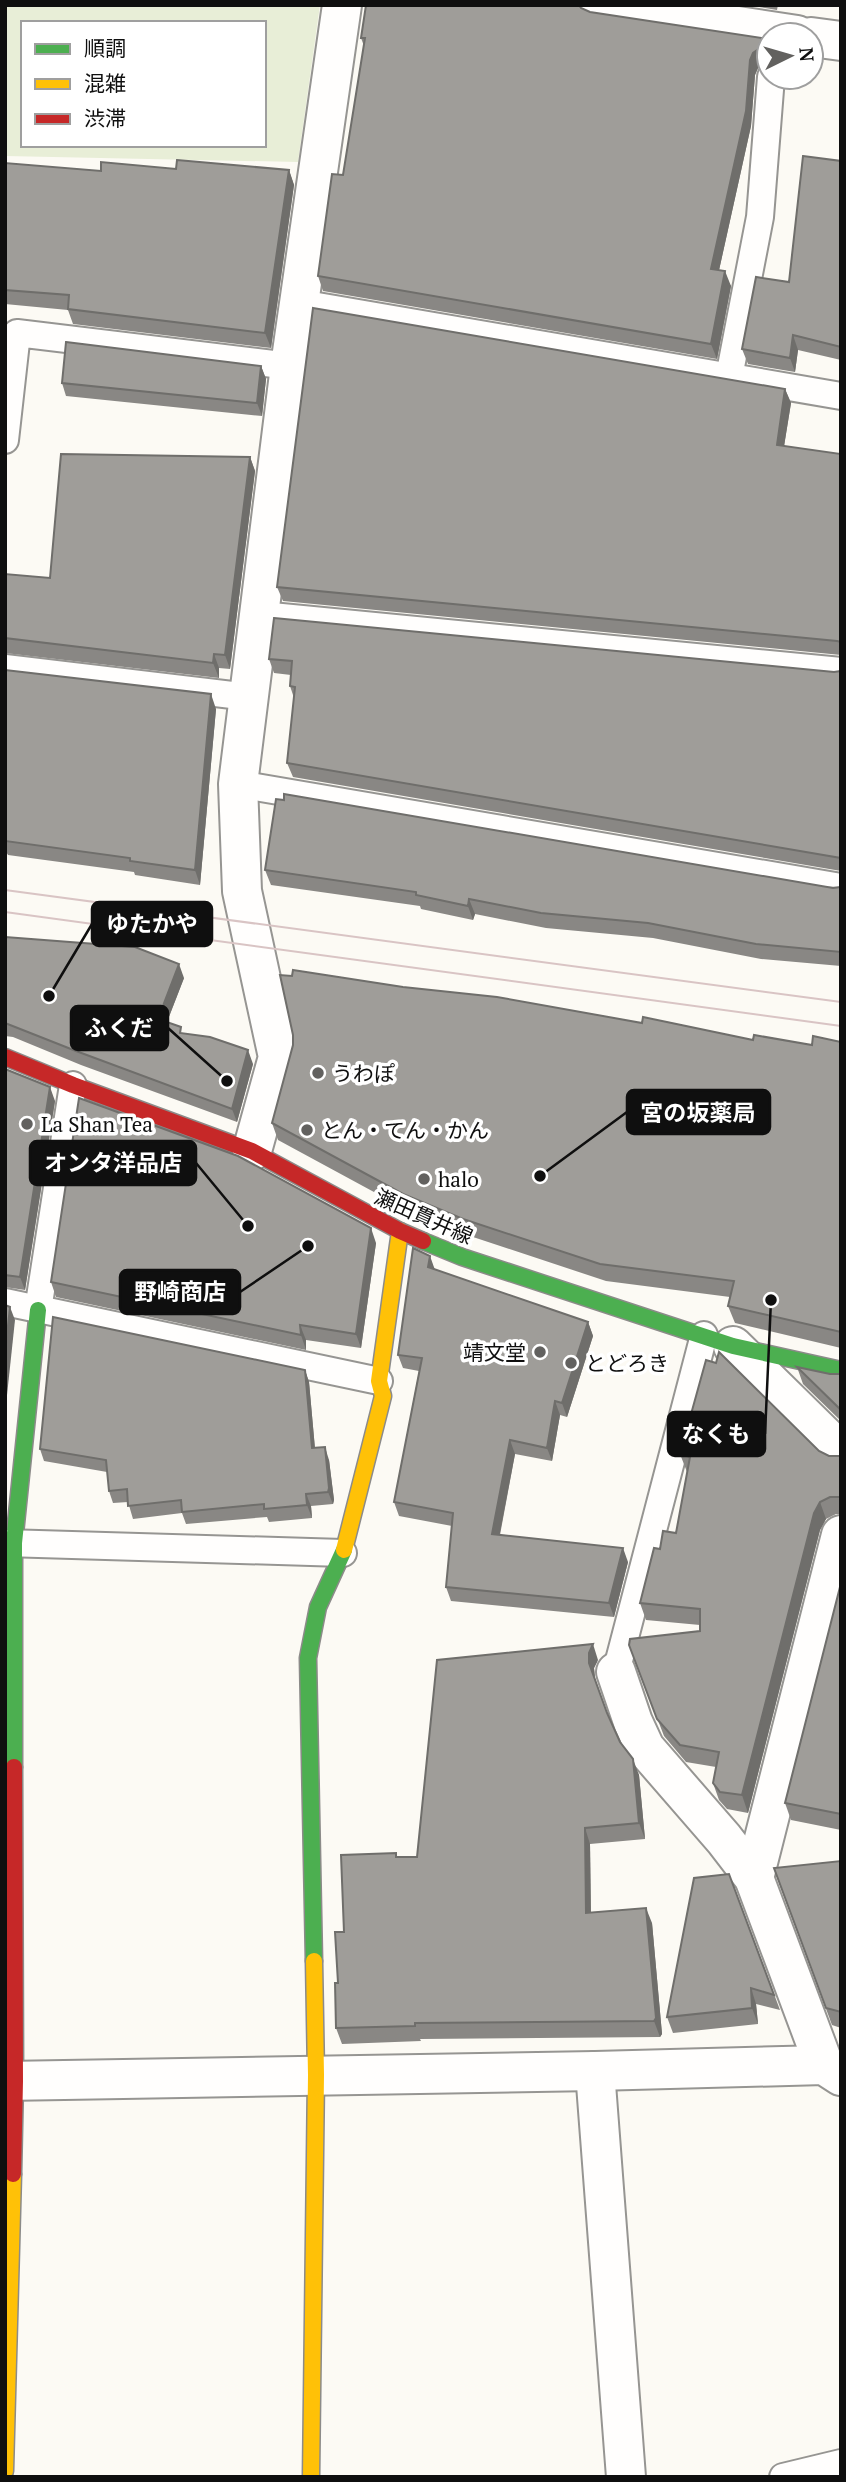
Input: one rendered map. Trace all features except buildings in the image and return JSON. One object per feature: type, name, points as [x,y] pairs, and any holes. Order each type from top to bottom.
[{"type":"street","points":[[252,1151],[278,1057],[242,891],[238,785],[290,366],[342,5]]},
{"type":"street","points":[[599,5],[755,30]]},
{"type":"street","name":"瀬田貫井線","points":[[5,1057],[252,1151],[400,1231],[463,1257],[718,1341],[841,1370]]},
{"type":"street","points":[[311,2477],[316,2075],[307,1658],[318,1607],[343,1553],[383,1396],[380,1381],[400,1231]]},
{"type":"street","points":[[5,2471],[10,2081],[9,1543],[38,1310]]},
{"type":"street","points":[[718,1341],[841,1452]]},
{"type":"street","points":[[754,1878],[841,1535]]},
{"type":"street","points":[[10,2081],[595,2071],[832,2070],[754,1878],[645,1748],[616,1672]]},
{"type":"street","points":[[595,2071],[626,2477]]},
{"type":"lane","points":[[729,377],[760,217],[770,91]]},
{"type":"lane","points":[[300,303],[841,396]]},
{"type":"lane","points":[[5,440],[18,333],[290,366]]},
{"type":"lane","points":[[261,615],[841,671]]},
{"type":"lane","points":[[5,668],[248,697]]},
{"type":"lane","points":[[238,785],[841,887]]},
{"type":"lane","points":[[38,1310],[73,1085]]},
{"type":"lane","points":[[5,1302],[380,1381]]},
{"type":"lane","points":[[616,1672],[718,1341]]},
{"type":"lane","points":[[9,1543],[343,1553]]},
{"type":"lane","points":[[783,2477],[841,2463]]},
{"type":"green space","points":[[5,5],[320,5],[298,162],[5,156]]},
{"type":"tram line","points":[[5,890],[841,1002]]},
{"type":"tram line","points":[[5,912],[841,1026]]},
{"type":"traffic: fast","points":[[423,1241],[462,1257],[733,1346],[841,1370]]},
{"type":"traffic: fast","points":[[14,1767],[14,1543],[38,1310]]},
{"type":"traffic: fast","points":[[314,1961],[308,1658],[318,1607],[344,1550]]},
{"type":"traffic: slow","points":[[344,1550],[383,1396],[379,1381],[400,1231]]},
{"type":"traffic: slow","points":[[311,2477],[316,2075],[314,1961]]},
{"type":"traffic: slow","points":[[5,2471],[13,2174]]},
{"type":"traffic: jam","points":[[5,1057],[252,1151],[423,1241]]},
{"type":"traffic: jam","points":[[13,2174],[14,1767]]},
{"type":"place","name":"ゆたかや","points":[[49,996]]},
{"type":"place","name":"うわぽ","points":[[318,1073]]},
{"type":"place","name":"ふくだ","points":[[227,1081]]},
{"type":"place","name":"La Shan Tea","points":[[27,1124]]},
{"type":"place","name":"とん・てん・かん","points":[[307,1130]]},
{"type":"place","name":"宮の坂薬局","points":[[540,1176]]},
{"type":"place","name":"halo","points":[[424,1179]]},
{"type":"place","name":"オンタ洋品店","points":[[248,1226]]},
{"type":"place","name":"野崎商店","points":[[308,1246]]},
{"type":"place","name":"なくも","points":[[771,1300]]},
{"type":"place","name":"靖文堂","points":[[540,1352]]},
{"type":"place","name":"とどろき","points":[[571,1363]]}]
